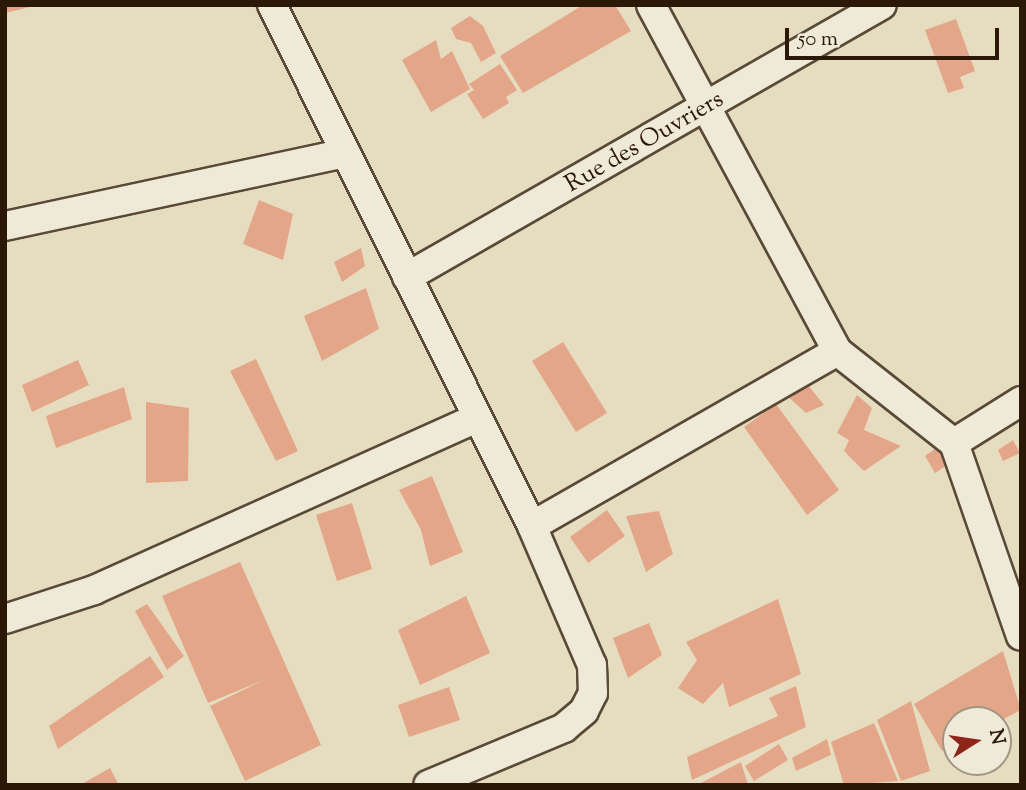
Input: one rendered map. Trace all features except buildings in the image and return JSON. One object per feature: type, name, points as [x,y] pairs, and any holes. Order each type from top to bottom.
[{"type":"street","points":[[272,5],[475,419],[532,526],[592,665],[593,693],[584,711],[564,728],[428,785]]},
{"type":"street","points":[[651,5],[837,351],[954,443],[1021,636]]},
{"type":"street","name":"Rue des Ouvriers","points":[[407,277],[707,109],[882,5]]},
{"type":"street","points":[[5,226],[345,153]]},
{"type":"street","points":[[532,526],[837,351]]},
{"type":"street","points":[[954,443],[1021,401]]},
{"type":"street","points":[[5,619],[94,590],[475,419]]}]
